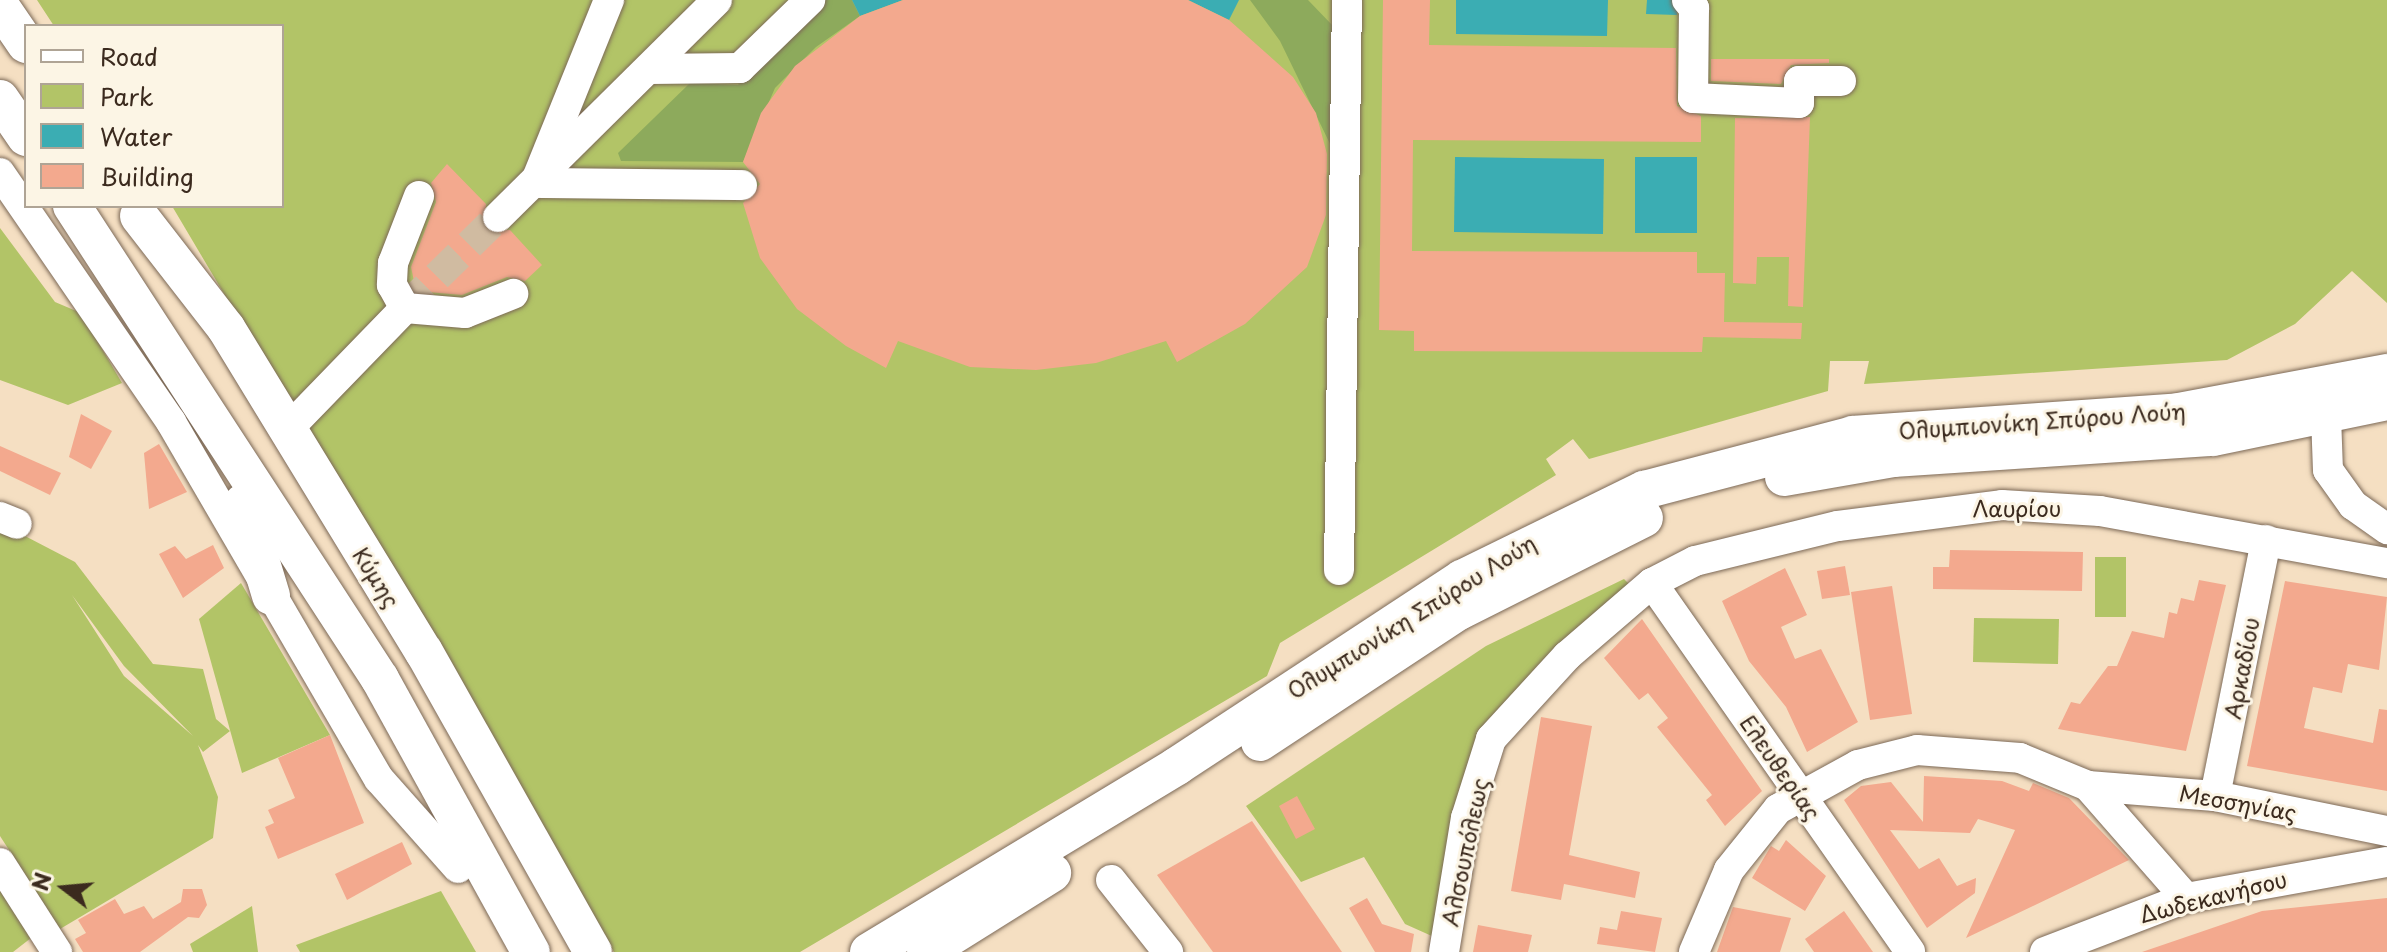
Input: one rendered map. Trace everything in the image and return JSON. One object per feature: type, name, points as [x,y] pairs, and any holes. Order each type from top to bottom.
[{"type":"main road","points":[[0,6],[24,41]]},
{"type":"main road","points":[[0,99],[24,134]]},
{"type":"main road","points":[[73,208],[380,679],[531,952]]},
{"type":"main road","name":"Κύμης","points":[[136,211],[226,328],[286,431],[424,652],[593,952]]},
{"type":"main road","name":"Κύμης","points":[[136,211],[409,660],[562,952]]},
{"type":"main road","points":[[134,297],[145,343],[243,503],[507,952]]},
{"type":"main road","name":"Ολυμπιονίκη Σπύρου Λούη","points":[[869,952],[1177,766],[1462,579],[1644,490],[1853,435],[2179,412],[2387,373]]},
{"type":"main road","name":"Ολυμπιονίκη Σπύρου Λούη","points":[[931,951],[1459,611],[1652,515],[1858,463],[2213,437],[2387,401]]},
{"type":"main road","points":[[243,503],[271,596]]},
{"type":"street","points":[[535,183],[609,0]]},
{"type":"street","points":[[498,217],[717,0]]},
{"type":"street","points":[[649,69],[740,68],[810,0]]},
{"type":"street","points":[[1339,570],[1347,0]]},
{"type":"street","points":[[1687,0],[1694,8],[1693,98],[1799,103],[1799,81],[1841,81]]},
{"type":"street","points":[[0,173],[24,207]]},
{"type":"street","points":[[535,183],[742,185]]},
{"type":"street","points":[[405,308],[392,285],[393,263],[419,196]]},
{"type":"street","points":[[25,208],[130,357],[379,779],[458,868]]},
{"type":"street","points":[[405,308],[465,313],[513,294]]},
{"type":"street","points":[[286,431],[405,308]]},
{"type":"street","points":[[2326,416],[2328,470],[2353,505],[2387,529]]},
{"type":"street","name":"Λαυρίου","points":[[1652,583],[1695,561],[1824,529],[2002,505],[2100,511],[2387,563]]},
{"type":"street","name":"Αρκαδίου","points":[[2215,796],[2266,540]]},
{"type":"street","name":"Ελευθερίας","points":[[1652,583],[1910,952]]},
{"type":"street","name":"Αλσουπόλεως","points":[[1444,952],[1466,818],[1491,739],[1538,682],[1652,583]]},
{"type":"street","name":"Μεσσηνίας","points":[[1694,952],[1743,848],[1799,793],[1876,758],[1951,749],[2020,758],[2088,786],[2215,796],[2387,831]]},
{"type":"street","name":"Μεσσηνίας","points":[[2088,786],[2186,898]]},
{"type":"street","name":"Δωδεκανήσου","points":[[2045,952],[2186,898],[2387,862]]},
{"type":"street","points":[[0,863],[50,949]]},
{"type":"street","points":[[1111,880],[1168,952]]},
{"type":"green space","points":[[37,0],[2387,0],[2387,303],[2352,271],[2295,324],[2227,360],[1864,384],[1869,361],[1830,361],[1828,391],[1589,459],[1573,439],[1546,459],[1556,475],[1280,643],[1267,676],[800,952],[614,952],[173,208],[284,208],[284,24],[53,24]]},
{"type":"green space","points":[[823,0],[852,0],[860,16],[816,47],[775,88],[743,162],[621,161],[618,153],[690,83],[738,85]]},
{"type":"green space","points":[[1250,0],[1308,0],[1333,26],[1334,152],[1280,41]]},
{"type":"green space","points":[[0,228],[55,302],[81,313],[122,383],[68,405],[0,380]]},
{"type":"green space","points":[[0,523],[75,562],[153,664],[203,669],[216,719],[230,731],[203,752],[198,745],[218,797],[213,838],[60,929],[0,836]],"holes":[[[72,595],[124,666],[193,736],[124,676]]]},
{"type":"green space","points":[[2095,557],[2126,557],[2126,617],[2095,617]]},
{"type":"green space","points":[[1624,579],[1629,584],[1538,665],[1487,725],[1434,937],[1405,924],[1364,857],[1301,882],[1246,806],[1486,646]]},
{"type":"green space","points":[[241,583],[330,735],[242,773],[199,619]]},
{"type":"green space","points":[[1974,618],[2059,619],[2058,664],[1973,662]]},
{"type":"green space","points":[[0,890],[31,938],[13,952],[0,952]]},
{"type":"green space","points":[[441,891],[476,952],[300,952],[296,945]]},
{"type":"green space","points":[[252,906],[258,952],[193,952],[190,944]]},
{"type":"water","points":[[852,0],[903,0],[860,16]]},
{"type":"water","points":[[1188,0],[1239,0],[1229,20]]},
{"type":"water","points":[[1456,0],[1608,0],[1607,36],[1456,34]]},
{"type":"water","points":[[1647,0],[1678,0],[1677,15],[1646,14]]},
{"type":"water","points":[[1455,157],[1604,159],[1603,234],[1454,232]]},
{"type":"water","points":[[1635,157],[1697,157],[1697,233],[1635,233]]},
{"type":"building","points":[[903,0],[1188,0],[1229,20],[1293,77],[1316,113],[1327,154],[1326,215],[1307,267],[1245,324],[1177,362],[1166,341],[1096,363],[1036,370],[970,367],[898,341],[886,368],[846,346],[797,309],[760,258],[743,203],[760,184],[743,162],[761,113],[795,66],[860,16]]},
{"type":"building","points":[[1383,0],[1430,0],[1429,45],[1676,48],[1677,106],[1701,116],[1701,142],[1413,140],[1412,251],[1697,252],[1697,273],[1725,273],[1724,322],[1802,323],[1801,339],[1703,337],[1702,352],[1414,351],[1414,331],[1379,330]]},
{"type":"building","points":[[1711,59],[1829,59],[1829,63],[1791,65],[1781,84],[1711,81]]},
{"type":"building","points":[[1810,117],[1803,307],[1788,306],[1789,257],[1757,257],[1756,284],[1733,283],[1735,118]]},
{"type":"building","points":[[447,164],[486,204],[485,229],[510,230],[542,265],[525,281],[507,277],[462,295],[416,291],[411,267],[436,202],[431,183]]},
{"type":"building","points":[[81,414],[112,431],[91,469],[69,457]]},
{"type":"building","points":[[159,444],[187,492],[149,509],[144,453]]},
{"type":"building","points":[[0,446],[61,473],[50,495],[0,471]]},
{"type":"building","points":[[213,545],[224,568],[183,598],[159,554],[175,546],[186,559]]},
{"type":"building","points":[[1950,550],[2083,552],[2082,591],[1933,589],[1933,567],[1949,567]]},
{"type":"building","points":[[1845,566],[1850,595],[1822,599],[1817,571]]},
{"type":"building","points":[[1785,568],[1807,615],[1781,627],[1795,659],[1821,649],[1858,722],[1807,752],[1786,707],[1749,661],[1722,601]]},
{"type":"building","points":[[2199,580],[2226,585],[2186,751],[2058,729],[2071,702],[2080,704],[2108,666],[2117,666],[2132,631],[2164,638],[2169,612],[2177,614],[2181,598],[2194,601]]},
{"type":"building","points":[[2285,581],[2387,597],[2379,670],[2348,664],[2342,693],[2313,687],[2304,728],[2373,743],[2379,709],[2387,710],[2387,791],[2247,766]]},
{"type":"building","points":[[1892,586],[1912,714],[1870,720],[1851,592]]},
{"type":"building","points":[[1642,619],[1762,791],[1725,826],[1706,800],[1712,795],[1657,727],[1668,718],[1648,693],[1639,700],[1604,658]]},
{"type":"building","points":[[1541,717],[1592,726],[1569,855],[1640,872],[1635,898],[1564,884],[1561,900],[1511,891]]},
{"type":"building","points":[[330,735],[364,823],[278,859],[265,827],[274,823],[268,810],[295,798],[278,758]]},
{"type":"building","points":[[1924,776],[2002,781],[2029,791],[2033,783],[2069,798],[2129,860],[1966,938],[2015,830],[1978,819],[1970,833],[1890,830],[1919,869],[1939,858],[1957,886],[1976,878],[1975,893],[1927,928],[1844,800],[1861,786],[1891,782],[1923,822]]},
{"type":"building","points":[[1297,796],[1315,829],[1296,839],[1279,806]]},
{"type":"building","points":[[1252,821],[1342,952],[1213,952],[1157,875]]},
{"type":"building","points":[[1786,840],[1826,876],[1805,911],[1752,878],[1771,846],[1779,851]]},
{"type":"building","points":[[402,842],[412,864],[347,900],[335,874]]},
{"type":"building","points":[[183,889],[202,889],[207,905],[199,918],[188,917],[140,952],[83,952],[75,939],[86,933],[78,920],[115,899],[124,914],[144,906],[153,919],[181,902]]},
{"type":"building","points":[[1367,898],[1382,924],[1414,934],[1411,952],[1375,952],[1349,908]]},
{"type":"building","points":[[2387,898],[2387,952],[2142,952],[2262,911]]},
{"type":"building","points":[[1733,907],[1791,918],[1780,952],[1717,952]]},
{"type":"building","points":[[1621,911],[1662,918],[1655,952],[1597,944],[1600,927],[1617,930]]},
{"type":"building","points":[[1844,911],[1873,952],[1814,952],[1805,939]]},
{"type":"building","points":[[1478,925],[1532,935],[1528,952],[1473,952]]},
{"type":"tunnel","points":[[405,308],[498,217]]}]
